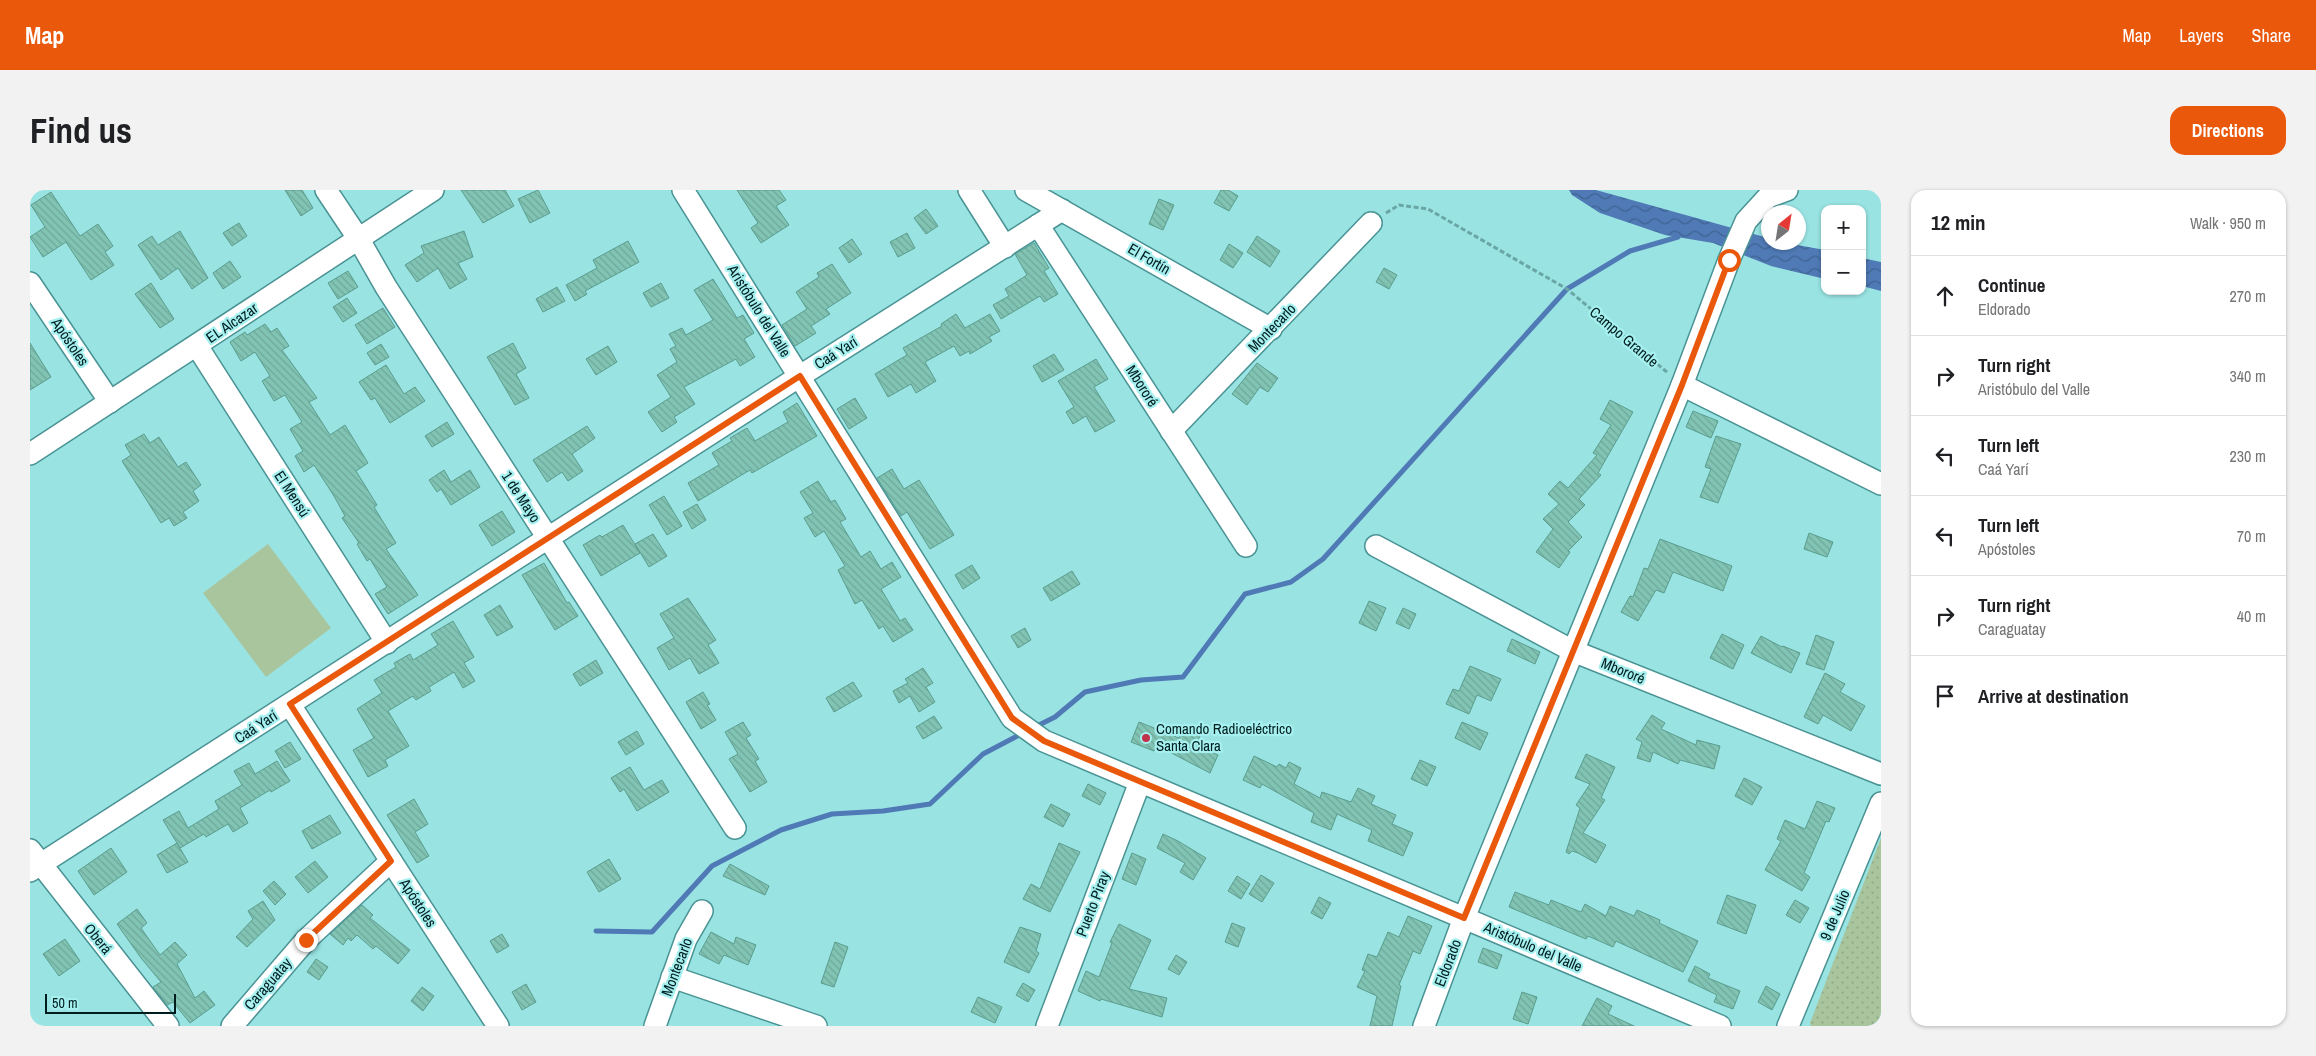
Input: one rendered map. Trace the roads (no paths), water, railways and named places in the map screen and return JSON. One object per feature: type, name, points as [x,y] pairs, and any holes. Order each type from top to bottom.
[{"type":"street","name":"1 de Mayo","points":[[326,190],[358,238],[386,287],[735,828]]},
{"type":"street","name":"EL Alcazar","points":[[30,454],[198,346],[433,190]]},
{"type":"street","name":"Aristóbulo del Valle","points":[[683,190],[1012,718],[1044,741],[1720,1026]]},
{"type":"street","points":[[969,190],[1005,246]]},
{"type":"street","name":"El Fortín","points":[[1026,190],[1271,329]]},
{"type":"street","name":"Eldorado","points":[[1424,1026],[1464,918],[1682,385],[1729,260],[1746,222],[1768,197],[1787,190]]},
{"type":"street","name":"Caá Yarí","points":[[33,862],[387,643],[800,376],[1062,210]]},
{"type":"street","name":"Montecarlo","points":[[1171,431],[1371,223]]},
{"type":"street","name":"Mbororé","points":[[1038,225],[1246,546]]},
{"type":"street","name":"Apóstoles","points":[[30,283],[110,402]]},
{"type":"street","name":"El Mensú","points":[[198,346],[387,643]]},
{"type":"street","points":[[1682,385],[1881,484]]},
{"type":"street","name":"Mbororé","points":[[1376,546],[1573,651],[1881,774]]},
{"type":"street","name":"Apóstoles","points":[[290,704],[498,1026]]},
{"type":"street","name":"Puerto Piray","points":[[1046,1026],[1140,782]]},
{"type":"street","name":"9 de Julio","points":[[1788,1026],[1881,803]]},
{"type":"street","name":"Caraguatay","points":[[232,1026],[306,940],[391,861]]},
{"type":"street","name":"Oberá","points":[[33,862],[168,1026]]},
{"type":"street","name":"Montecarlo","points":[[655,1026],[686,939],[702,911]]},
{"type":"street","points":[[672,977],[816,1026]]},
{"type":"water","points":[[1569,190],[1596,190],[1761,236],[1761,250],[1806,250],[1806,247],[1821,249],[1821,278],[1771,266],[1713,243],[1665,235],[1600,213],[1572,195]]},
{"type":"water","points":[[1866,259],[1881,262],[1881,291],[1866,287]]},
{"type":"waterway","points":[[1035,727],[1055,717],[1085,692],[1141,680],[1183,677],[1245,594],[1291,582],[1323,559],[1567,289],[1630,251],[1678,237]]},
{"type":"waterway","points":[[596,931],[652,932],[712,866],[781,830],[832,814],[883,811],[930,804],[983,754],[1023,733]]},
{"type":"place","name":"Comando Radioeléctrico Santa Clara","points":[[1146,738]]}]
